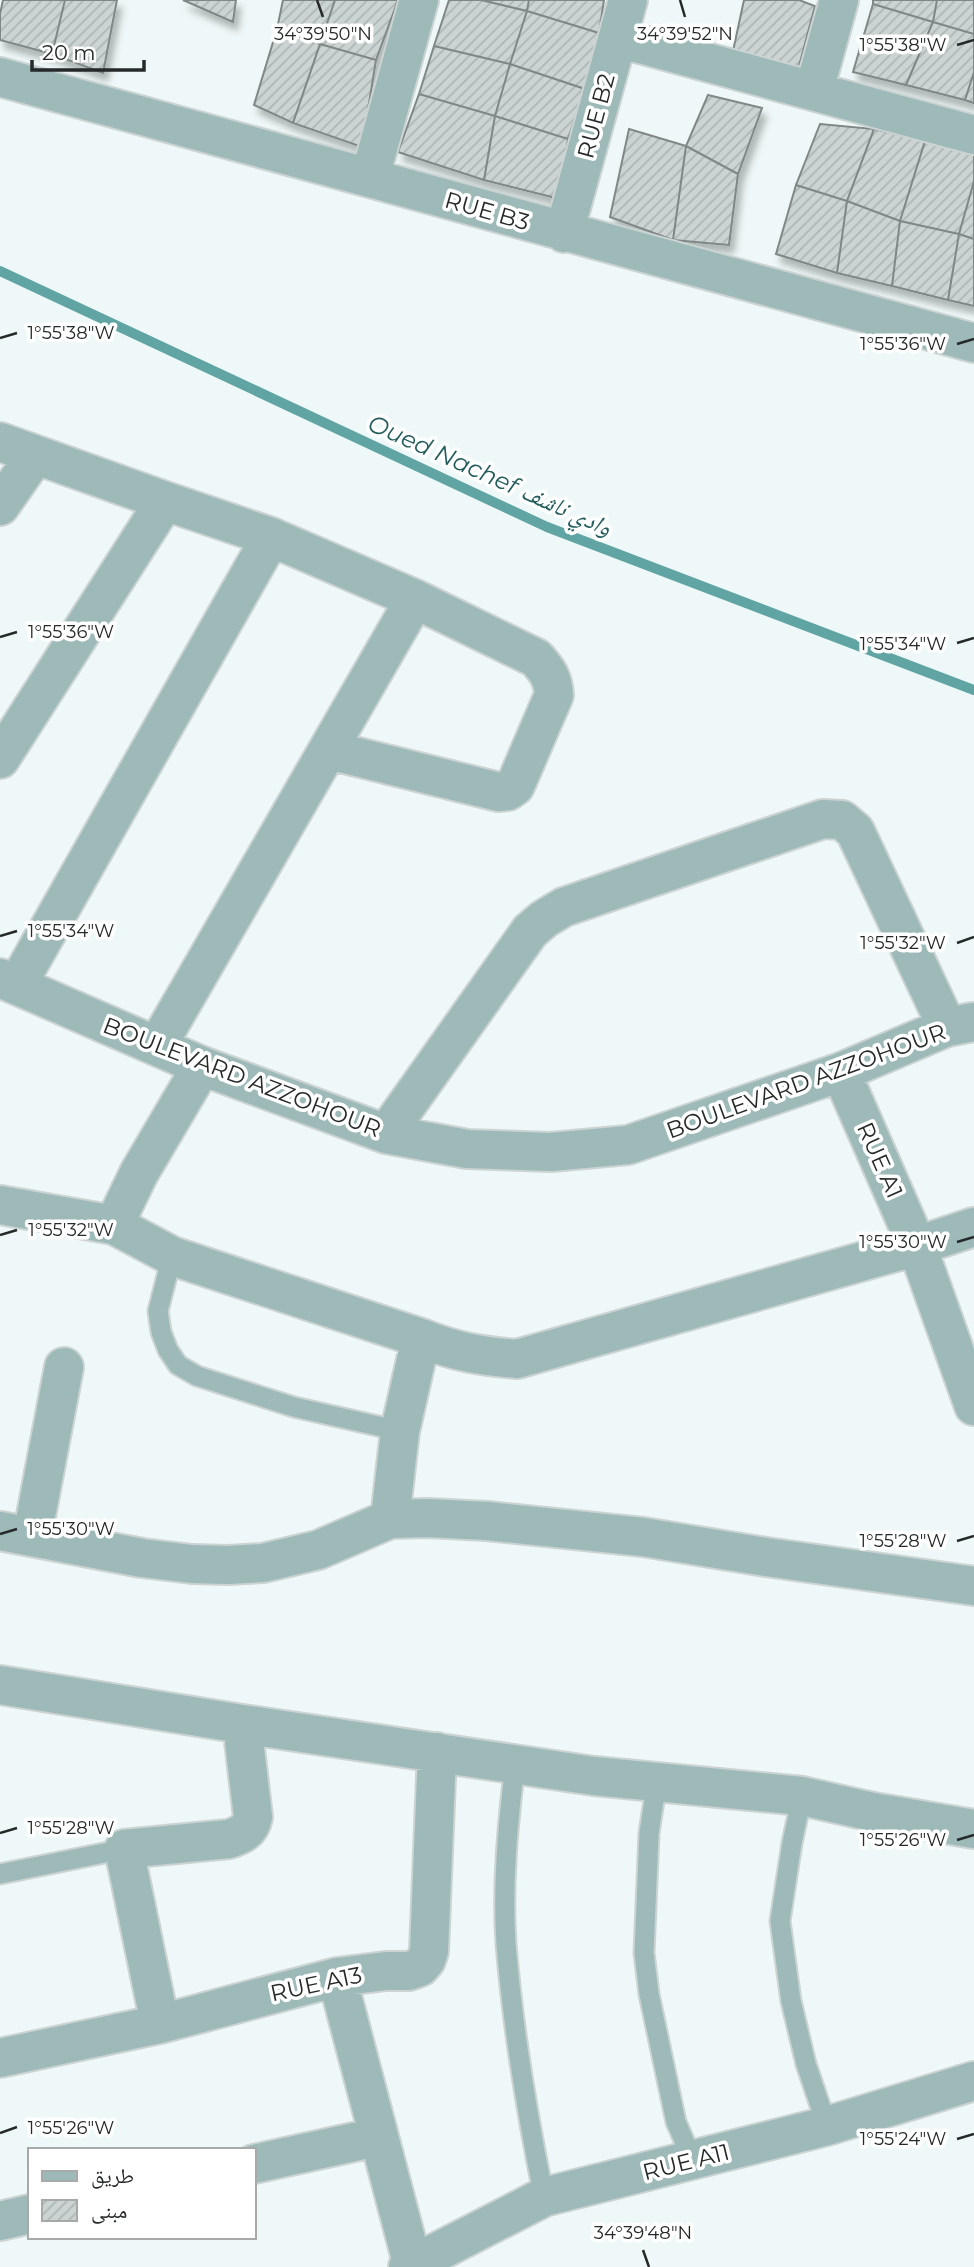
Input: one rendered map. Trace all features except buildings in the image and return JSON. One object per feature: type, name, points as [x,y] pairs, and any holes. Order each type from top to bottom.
[{"type":"street","points":[[370,177],[419,0]]},
{"type":"street","name":"RUE B2","points":[[564,233],[628,0]]},
{"type":"street","points":[[814,91],[839,0]]},
{"type":"street","points":[[618,38],[974,135]]},
{"type":"street","name":"RUE B3","points":[[0,77],[974,343]]},
{"type":"street","points":[[0,442],[271,537],[415,599],[536,657],[548,672],[553,684],[554,695],[515,786],[508,791],[499,792],[329,750]]},
{"type":"street","points":[[0,506],[35,456]]},
{"type":"street","points":[[0,759],[164,501]]},
{"type":"street","points":[[8,982],[271,537]]},
{"type":"street","points":[[157,1046],[415,599]]},
{"type":"street","points":[[386,1134],[530,931],[544,919],[564,907],[823,818],[842,820],[855,831],[961,1025]]},
{"type":"street","name":"BOULEVARD AZZOHOUR","points":[[8,982],[202,1066],[386,1134],[467,1149],[551,1152],[628,1145],[841,1072],[961,1025]]},
{"type":"street","points":[[114,1225],[139,1173],[202,1066]]},
{"type":"street","name":"RUE A1","points":[[841,1072],[917,1246],[974,1406]]},
{"type":"street","points":[[0,1205],[114,1225],[172,1256],[451,1350],[477,1356],[517,1359],[917,1246],[974,1227]]},
{"type":"street","points":[[390,1519],[400,1431],[421,1338]]},
{"type":"street","points":[[64,1367],[16,1534],[142,1558],[228,1565],[263,1563],[318,1550],[390,1519],[487,1521],[643,1537],[974,1586]]},
{"type":"street","points":[[0,1685],[594,1776],[802,1796],[873,1812],[974,1829]]},
{"type":"street","points":[[160,2024],[124,1849],[229,1839],[247,1831],[253,1817],[242,1724]]},
{"type":"street","name":"RUE A13","points":[[0,2058],[160,2024],[337,1977],[409,1971],[420,1966],[429,1951],[437,1752]]},
{"type":"street","points":[[337,1977],[410,2266]]},
{"type":"street","name":"RUE A11","points":[[410,2266],[544,2197],[827,2126],[974,2081]]},
{"type":"street","points":[[256,2164],[377,2137]]},
{"type":"street","points":[[0,2221],[28,2214]]},
{"type":"lane","points":[[172,1256],[158,1311],[161,1332],[178,1365],[197,1376],[294,1407],[400,1431]]},
{"type":"lane","points":[[515,1764],[509,1811],[506,1942],[518,2049],[544,2197]]},
{"type":"lane","points":[[657,1782],[649,1833],[644,1954],[649,1994],[676,2122],[693,2161]]},
{"type":"lane","points":[[802,1796],[780,1921],[791,2001],[806,2064],[827,2126]]},
{"type":"lane","points":[[0,1874],[124,1849]]},
{"type":"waterway","name":"Oued Nachef وادي ناشف","points":[[0,271],[547,527],[974,690]]}]
